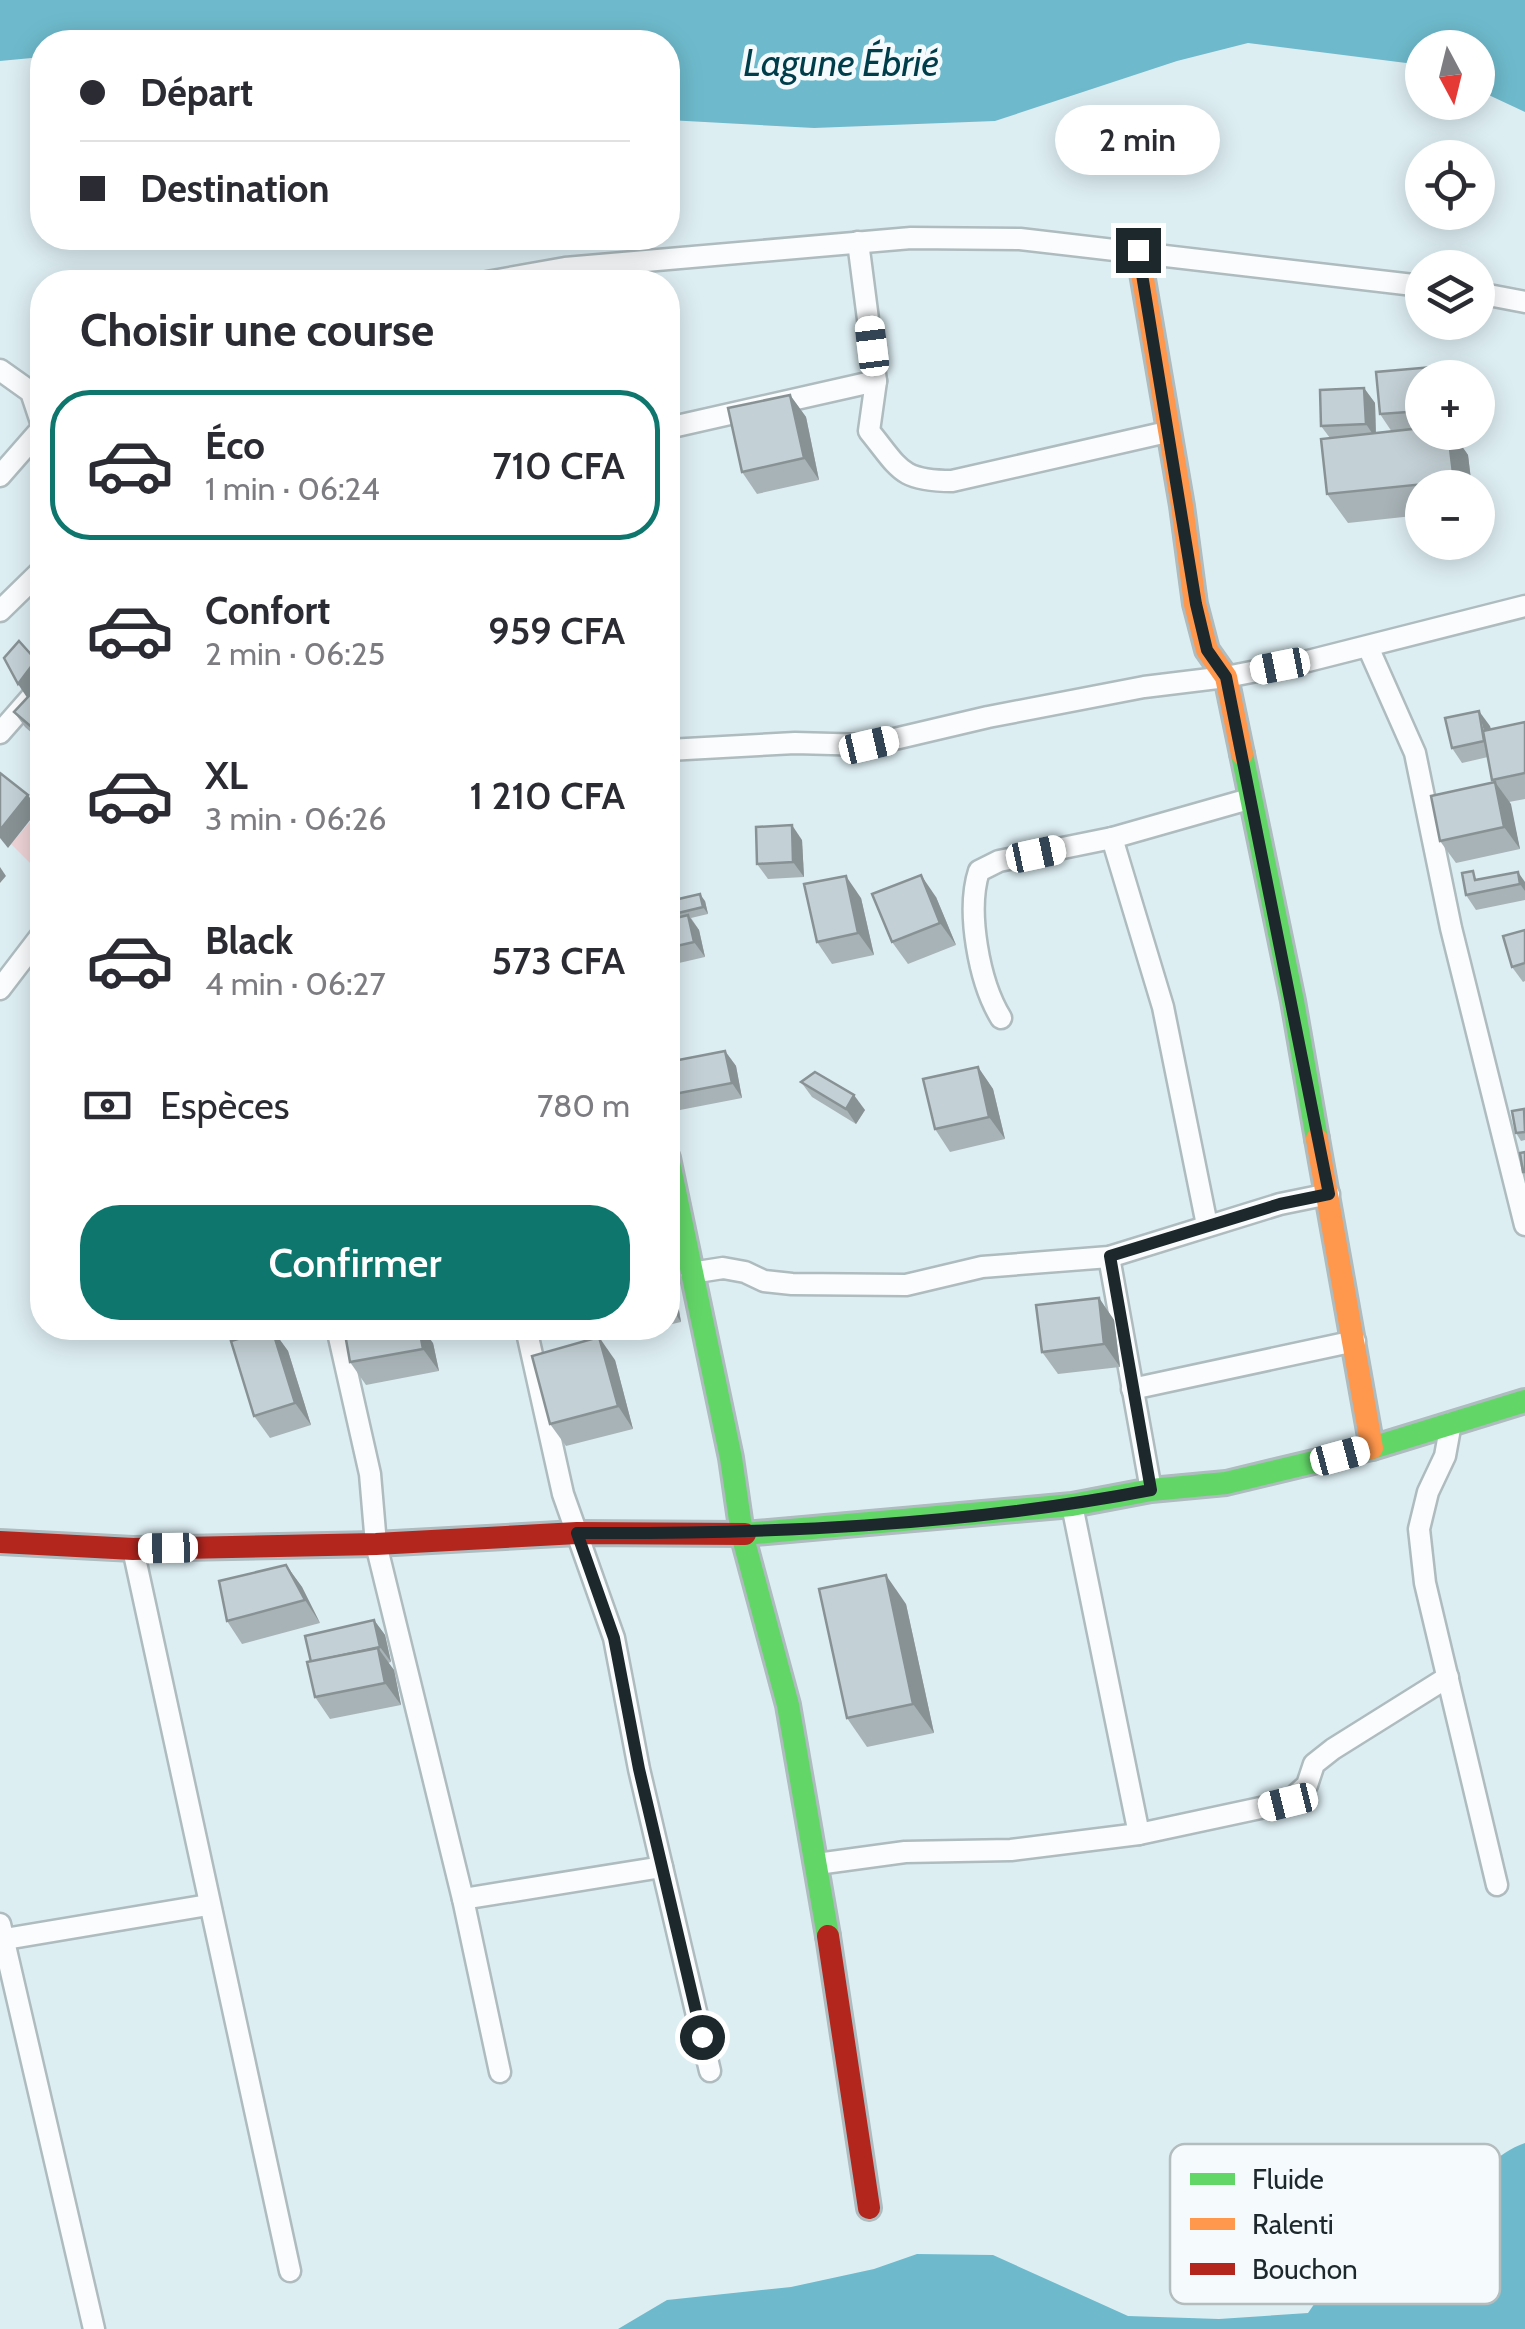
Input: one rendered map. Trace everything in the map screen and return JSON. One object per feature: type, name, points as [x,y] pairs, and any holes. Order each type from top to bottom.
[{"type":"street","points":[[554,270],[911,238],[1020,239],[1405,284]]},
{"type":"street","points":[[858,242],[876,381],[869,431],[903,473],[921,481],[952,481],[1167,432]]},
{"type":"street","points":[[1138,250],[1196,604],[1207,650],[1226,677],[1293,1001],[1372,1448]]},
{"type":"street","points":[[1495,296],[1525,302]]},
{"type":"street","points":[[0,370],[30,387]]},
{"type":"street","points":[[680,425],[876,381]]},
{"type":"street","points":[[0,476],[30,441]]},
{"type":"street","points":[[0,612],[30,582]]},
{"type":"street","points":[[680,749],[795,743],[869,745],[1027,709],[1144,687],[1226,677],[1368,647],[1525,606]]},
{"type":"street","points":[[1368,647],[1415,753],[1451,928],[1525,1225]]},
{"type":"street","points":[[0,733],[30,699]]},
{"type":"street","points":[[1001,1018],[992,1003],[974,927],[972,892],[979,872],[999,862],[1112,838],[1250,798]]},
{"type":"street","points":[[1112,838],[1163,1007],[1207,1226]]},
{"type":"street","points":[[0,989],[30,950]]},
{"type":"street","points":[[691,1272],[724,1268],[764,1281],[792,1284],[906,1285],[982,1267],[1110,1256],[1280,1204],[1329,1194]]},
{"type":"street","points":[[680,1217],[731,1458],[742,1534],[788,1705],[817,1864],[869,2208]]},
{"type":"street","points":[[1110,1256],[1151,1490]]},
{"type":"street","points":[[341,1340],[370,1474],[376,1544],[463,1899],[500,2072]]},
{"type":"street","points":[[529,1340],[563,1494],[614,1638],[710,2071]]},
{"type":"street","points":[[1132,1389],[1355,1342]]},
{"type":"street","points":[[0,1542],[133,1549],[376,1544],[577,1533],[742,1534],[1072,1505],[1151,1490],[1226,1483],[1372,1448],[1525,1400]]},
{"type":"street","points":[[1452,1423],[1445,1456],[1428,1492],[1419,1529],[1425,1582],[1497,1885]]},
{"type":"street","points":[[1072,1505],[1139,1834]]},
{"type":"street","points":[[133,1549],[290,2270]]},
{"type":"street","points":[[817,1864],[906,1852],[1011,1850],[1139,1834],[1288,1802],[1306,1785],[1314,1764],[1333,1749],[1448,1677]]},
{"type":"street","points":[[463,1899],[662,1867]]},
{"type":"street","points":[[94,2329],[2,1934],[208,1905]]},
{"type":"shaded area","points":[[30,822],[30,863],[11,844]]},
{"type":"water","name":"Lagune Ébrié","points":[[0,0],[1525,0],[1525,112],[1495,98],[1495,30],[1405,30],[1405,63],[1248,43],[1177,61],[995,121],[814,128],[680,121],[680,30],[30,30],[30,58],[0,61]]},
{"type":"water","points":[[1525,2143],[1525,2329],[618,2329],[667,2300],[791,2287],[874,2269],[917,2254],[993,2255],[1128,2316],[1219,2319],[1308,2313],[1314,2304],[1500,2304],[1500,2157]]},
{"type":"building","points":[[1405,369],[1405,412],[1380,414],[1376,372]]},
{"type":"building","points":[[1364,388],[1366,424],[1321,426],[1320,390]]},
{"type":"building","points":[[790,395],[804,458],[742,472],[728,408]]},
{"type":"building","points":[[1405,430],[1405,450],[1450,450],[1453,470],[1405,470],[1405,486],[1327,494],[1321,439]]},
{"type":"building","points":[[19,641],[30,653],[30,668],[18,684],[4,658]]},
{"type":"building","points":[[30,695],[30,726],[14,712]]},
{"type":"building","points":[[1479,711],[1484,741],[1452,748],[1445,718]]},
{"type":"building","points":[[1525,722],[1525,773],[1492,780],[1483,731]]},
{"type":"building","points":[[0,773],[28,795],[0,830]]},
{"type":"building","points":[[1495,782],[1504,827],[1440,841],[1431,796]]},
{"type":"building","points":[[792,825],[793,862],[757,864],[756,827]]},
{"type":"building","points":[[1473,871],[1475,880],[1518,872],[1520,884],[1466,895],[1462,873]]},
{"type":"building","points":[[921,875],[940,923],[892,942],[872,894]]},
{"type":"building","points":[[846,876],[858,933],[817,942],[804,884]]},
{"type":"building","points":[[700,894],[703,907],[680,913],[680,899]]},
{"type":"building","points":[[688,915],[694,942],[680,945],[680,917]]},
{"type":"building","points":[[1525,930],[1525,963],[1512,967],[1503,936]]},
{"type":"building","points":[[725,1051],[732,1083],[680,1093],[680,1060]]},
{"type":"building","points":[[978,1067],[989,1117],[935,1129],[923,1079]]},
{"type":"building","points":[[815,1072],[854,1095],[846,1109],[801,1082]]},
{"type":"building","points":[[1524,1109],[1525,1132],[1516,1133],[1512,1111]]},
{"type":"building","points":[[1525,1152],[1525,1172],[1523,1172],[1520,1153]]},
{"type":"building","points":[[1099,1298],[1104,1344],[1042,1352],[1036,1305]]},
{"type":"building","points":[[275,1340],[295,1403],[254,1416],[231,1341]]},
{"type":"building","points":[[346,1340],[421,1340],[423,1349],[350,1362]]},
{"type":"building","points":[[600,1340],[618,1406],[550,1424],[532,1356]]},
{"type":"building","points":[[286,1565],[305,1600],[227,1621],[219,1581]]},
{"type":"building","points":[[886,1575],[913,1704],[847,1718],[819,1589]]},
{"type":"building","points":[[374,1620],[380,1647],[311,1662],[305,1636]]},
{"type":"building","points":[[378,1648],[385,1683],[315,1697],[307,1662]]},
{"type":"traffic: fast","points":[[1242,754],[1317,1139]]},
{"type":"traffic: fast","points":[[680,1215],[731,1458],[742,1534],[788,1705],[828,1936]]},
{"type":"traffic: fast","points":[[745,1534],[1072,1505],[1151,1490],[1226,1483],[1372,1448],[1525,1401]]},
{"type":"traffic: slow","points":[[1138,250],[1195,604],[1207,650],[1226,677],[1242,754]]},
{"type":"traffic: slow","points":[[1317,1139],[1372,1448]]},
{"type":"traffic: jam","points":[[0,1542],[133,1549],[376,1544],[577,1533],[745,1534]]},
{"type":"traffic: jam","points":[[828,1936],[869,2208]]},
{"type":"route","points":[[702,2037],[639,1769],[614,1638],[577,1533],[742,1534],[1072,1505],[1151,1490],[1110,1256],[1280,1204],[1329,1194],[1226,677],[1207,650],[1196,604],[1138,250]]}]
